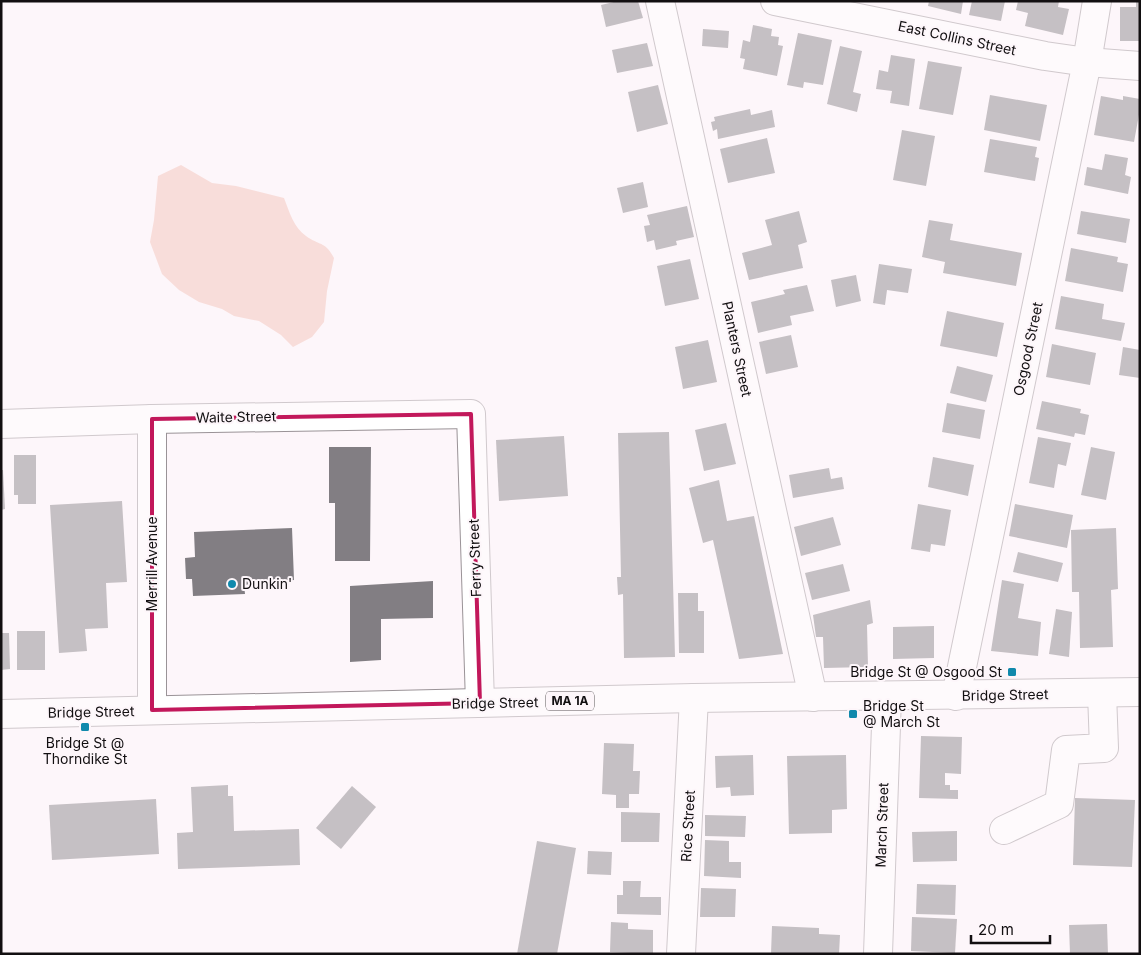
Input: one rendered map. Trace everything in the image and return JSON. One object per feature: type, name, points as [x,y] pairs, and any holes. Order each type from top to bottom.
[{"type":"main road","name":"Planters Street","points":[[660,1],[812,697]]},
{"type":"main road","name":"East Collins Street","points":[[775,1],[1046,56],[1087,62],[1140,66]]},
{"type":"main road","name":"Osgood Street","points":[[956,696],[1087,62],[1097,1]]},
{"type":"main road","name":"Waite Street","points":[[1,424],[152,419],[471,414]]},
{"type":"main road","name":"Ferry Street","points":[[471,414],[480,703]]},
{"type":"main road","name":"Merrill Avenue","points":[[152,419],[152,710]]},
{"type":"main road","name":"Bridge Street","points":[[1,714],[694,698],[886,697],[1140,692]]},
{"type":"main road","points":[[1004,830],[1059,804],[1066,750],[1104,748],[1102,693]]},
{"type":"main road","name":"March Street","points":[[878,954],[886,697]]},
{"type":"main road","name":"Rice Street","points":[[681,954],[694,698]]},
{"type":"highlighted area","points":[[471,414],[480,703],[152,710],[152,419]]},
{"type":"shaded area","points":[[181,165],[212,183],[236,186],[284,198],[298,229],[328,249],[334,258],[327,291],[324,322],[312,337],[293,347],[281,335],[259,321],[234,316],[222,309],[199,302],[179,290],[162,274],[150,242],[158,176]]},
{"type":"building","points":[[618,1],[638,1],[643,18],[606,27],[601,5]]},
{"type":"building","points":[[929,1],[963,1],[961,14],[928,6]]},
{"type":"building","points":[[972,1],[1005,1],[1001,21],[969,15]]},
{"type":"building","points":[[1018,1],[1059,1],[1058,7],[1069,9],[1063,35],[1025,26],[1028,13],[1016,10]]},
{"type":"building","points":[[1136,1],[1140,1],[1140,41],[1120,41],[1120,7],[1136,7]]},
{"type":"building","points":[[753,25],[772,29],[771,36],[779,37],[778,45],[783,46],[777,76],[743,69],[745,59],[740,58],[743,40],[750,42]]},
{"type":"building","points":[[703,29],[729,31],[728,48],[702,46]]},
{"type":"building","points":[[798,33],[832,40],[823,85],[804,82],[803,88],[787,85]]},
{"type":"building","points":[[647,43],[653,66],[617,73],[612,50]]},
{"type":"building","points":[[840,46],[862,51],[853,92],[861,94],[857,112],[827,104]]},
{"type":"building","points":[[891,55],[915,59],[909,106],[890,103],[892,91],[876,89],[879,70],[888,72]]},
{"type":"building","points":[[928,61],[962,67],[953,115],[919,109]]},
{"type":"building","points":[[658,85],[668,124],[637,132],[628,92]]},
{"type":"building","points":[[990,95],[1047,105],[1040,141],[984,130]]},
{"type":"building","points":[[1101,96],[1123,100],[1123,96],[1140,99],[1134,142],[1094,135]]},
{"type":"building","points":[[750,109],[751,115],[772,110],[775,127],[718,139],[717,129],[713,131],[711,122],[715,121],[714,117]]},
{"type":"building","points":[[902,130],[935,136],[926,186],[893,180]]},
{"type":"building","points":[[767,138],[775,173],[728,183],[720,149]]},
{"type":"building","points":[[990,139],[1037,147],[1035,157],[1039,158],[1035,181],[984,172]]},
{"type":"building","points":[[1105,154],[1128,158],[1125,175],[1131,177],[1128,194],[1084,185],[1087,167],[1102,170]]},
{"type":"building","points":[[643,182],[648,207],[623,213],[617,188]]},
{"type":"building","points":[[687,206],[694,237],[676,241],[677,245],[656,250],[654,240],[647,242],[644,226],[650,225],[647,215]]},
{"type":"building","points":[[799,211],[807,242],[798,245],[803,268],[749,280],[742,253],[772,245],[765,220]]},
{"type":"building","points":[[1081,211],[1130,219],[1126,243],[1077,234]]},
{"type":"building","points":[[929,220],[953,224],[950,240],[1022,253],[1016,286],[943,273],[945,262],[922,257]]},
{"type":"building","points":[[1071,248],[1118,257],[1117,262],[1128,264],[1123,292],[1065,281]]},
{"type":"building","points":[[690,259],[699,299],[665,306],[657,266]]},
{"type":"building","points":[[879,264],[912,269],[908,293],[887,290],[885,305],[873,303]]},
{"type":"building","points":[[856,275],[861,301],[836,307],[831,280]]},
{"type":"building","points":[[807,285],[814,311],[790,316],[792,325],[758,333],[751,302],[785,294],[783,290]]},
{"type":"building","points":[[1061,296],[1104,304],[1102,319],[1125,323],[1121,341],[1055,329]]},
{"type":"building","points":[[947,311],[1004,323],[997,357],[940,346]]},
{"type":"building","points":[[791,335],[798,367],[766,374],[759,342]]},
{"type":"building","points":[[708,340],[717,382],[683,389],[675,347]]},
{"type":"building","points":[[1052,344],[1096,353],[1090,385],[1046,377]]},
{"type":"building","points":[[1123,347],[1140,350],[1140,378],[1119,375]]},
{"type":"building","points":[[957,366],[993,375],[986,402],[950,393]]},
{"type":"building","points":[[1042,401],[1081,409],[1080,413],[1089,415],[1085,435],[1075,433],[1074,437],[1036,429]]},
{"type":"building","points":[[947,403],[985,410],[980,439],[942,432]]},
{"type":"building","points":[[726,423],[736,464],[704,471],[695,430]]},
{"type":"building","points":[[669,432],[675,657],[624,658],[623,594],[618,595],[617,577],[621,577],[618,433]]},
{"type":"building","points":[[564,436],[568,496],[499,501],[496,440]]},
{"type":"building","points":[[1038,437],[1071,443],[1066,466],[1058,464],[1054,488],[1029,483]]},
{"type":"building","points":[[329,447],[371,447],[370,561],[335,561],[335,503],[329,503]]},
{"type":"building","points":[[1091,447],[1115,452],[1106,500],[1081,495]]},
{"type":"building","points":[[14,455],[36,455],[36,504],[18,504],[18,495],[14,495]]},
{"type":"building","points":[[933,457],[974,465],[968,496],[928,487]]},
{"type":"building","points":[[829,468],[831,479],[842,477],[844,489],[793,498],[789,475]]},
{"type":"building","points":[[1,470],[3,470],[5,509],[1,510]]},
{"type":"building","points":[[719,480],[727,521],[754,516],[783,654],[739,659],[713,540],[703,543],[689,488]]},
{"type":"building","points":[[122,501],[127,582],[106,583],[108,628],[85,629],[87,651],[59,653],[50,505]]},
{"type":"building","points":[[918,504],[951,510],[945,546],[931,544],[930,552],[911,549]]},
{"type":"building","points":[[1015,504],[1073,515],[1067,548],[1009,536]]},
{"type":"building","points":[[833,517],[841,545],[801,556],[794,527]]},
{"type":"building","points":[[292,528],[294,580],[244,585],[245,594],[193,596],[192,579],[186,579],[185,558],[195,557],[194,532]]},
{"type":"building","points":[[1116,528],[1118,589],[1111,590],[1113,647],[1080,648],[1079,592],[1072,592],[1071,530]]},
{"type":"building","points":[[1018,552],[1063,563],[1058,582],[1013,572]]},
{"type":"building","points":[[843,564],[850,591],[812,600],[805,573]]},
{"type":"building","points":[[1002,580],[1024,584],[1018,618],[1041,622],[1038,656],[991,651]]},
{"type":"building","points":[[433,581],[433,618],[381,619],[381,660],[350,662],[350,586]]},
{"type":"building","points":[[678,593],[698,593],[698,611],[704,611],[704,653],[679,653]]},
{"type":"building","points":[[870,600],[873,623],[867,625],[868,667],[824,668],[823,637],[816,637],[813,615]]},
{"type":"building","points":[[1056,609],[1072,612],[1069,657],[1049,654]]},
{"type":"building","points":[[934,626],[934,658],[893,659],[893,627]]},
{"type":"building","points":[[17,631],[45,631],[45,670],[17,670]]},
{"type":"building","points":[[1,633],[9,633],[10,669],[1,670]]},
{"type":"building","points":[[921,736],[962,737],[961,774],[945,773],[945,785],[950,785],[950,790],[958,790],[958,799],[919,798]]},
{"type":"building","points":[[604,743],[634,744],[633,771],[640,771],[639,794],[629,794],[629,808],[616,808],[616,795],[602,794]]},
{"type":"building","points":[[753,755],[754,795],[731,796],[730,787],[716,788],[715,756]]},
{"type":"building","points":[[846,755],[847,809],[832,810],[832,833],[789,834],[787,756]]},
{"type":"building","points":[[228,785],[228,796],[233,796],[234,831],[299,829],[300,865],[178,869],[177,833],[193,832],[191,787]]},
{"type":"building","points":[[352,786],[376,807],[341,849],[316,828]]},
{"type":"building","points":[[1075,798],[1135,800],[1132,867],[1073,865]]},
{"type":"building","points":[[156,799],[159,854],[52,860],[49,805]]},
{"type":"building","points":[[621,812],[660,813],[659,842],[621,842]]},
{"type":"building","points":[[705,815],[746,816],[745,837],[705,836]]},
{"type":"building","points":[[957,831],[957,861],[913,862],[912,832]]},
{"type":"building","points":[[705,840],[729,841],[729,862],[741,862],[741,878],[704,876]]},
{"type":"building","points":[[537,841],[576,848],[557,954],[517,954]]},
{"type":"building","points":[[588,851],[612,852],[611,875],[587,874]]},
{"type":"building","points":[[623,881],[641,881],[640,897],[661,897],[661,915],[617,914],[617,895],[623,895]]},
{"type":"building","points":[[917,884],[956,885],[955,915],[916,914]]},
{"type":"building","points":[[701,888],[736,889],[735,917],[700,917]]},
{"type":"building","points":[[912,917],[957,919],[955,953],[911,951]]},
{"type":"building","points":[[611,922],[628,923],[628,929],[653,930],[653,954],[610,952]]},
{"type":"building","points":[[1107,924],[1108,954],[1070,954],[1069,925]]},
{"type":"building","points":[[772,926],[819,928],[819,934],[840,935],[839,954],[771,954]]},
{"type":"place","name":"Dunkin'","points":[[232,584]]},
{"type":"place","name":"Bridge St @ Osgood St","points":[[1012,672]]},
{"type":"place","name":"Bridge St @ March St","points":[[853,714]]},
{"type":"place","name":"Bridge St @ Thorndike St","points":[[85,727]]}]
